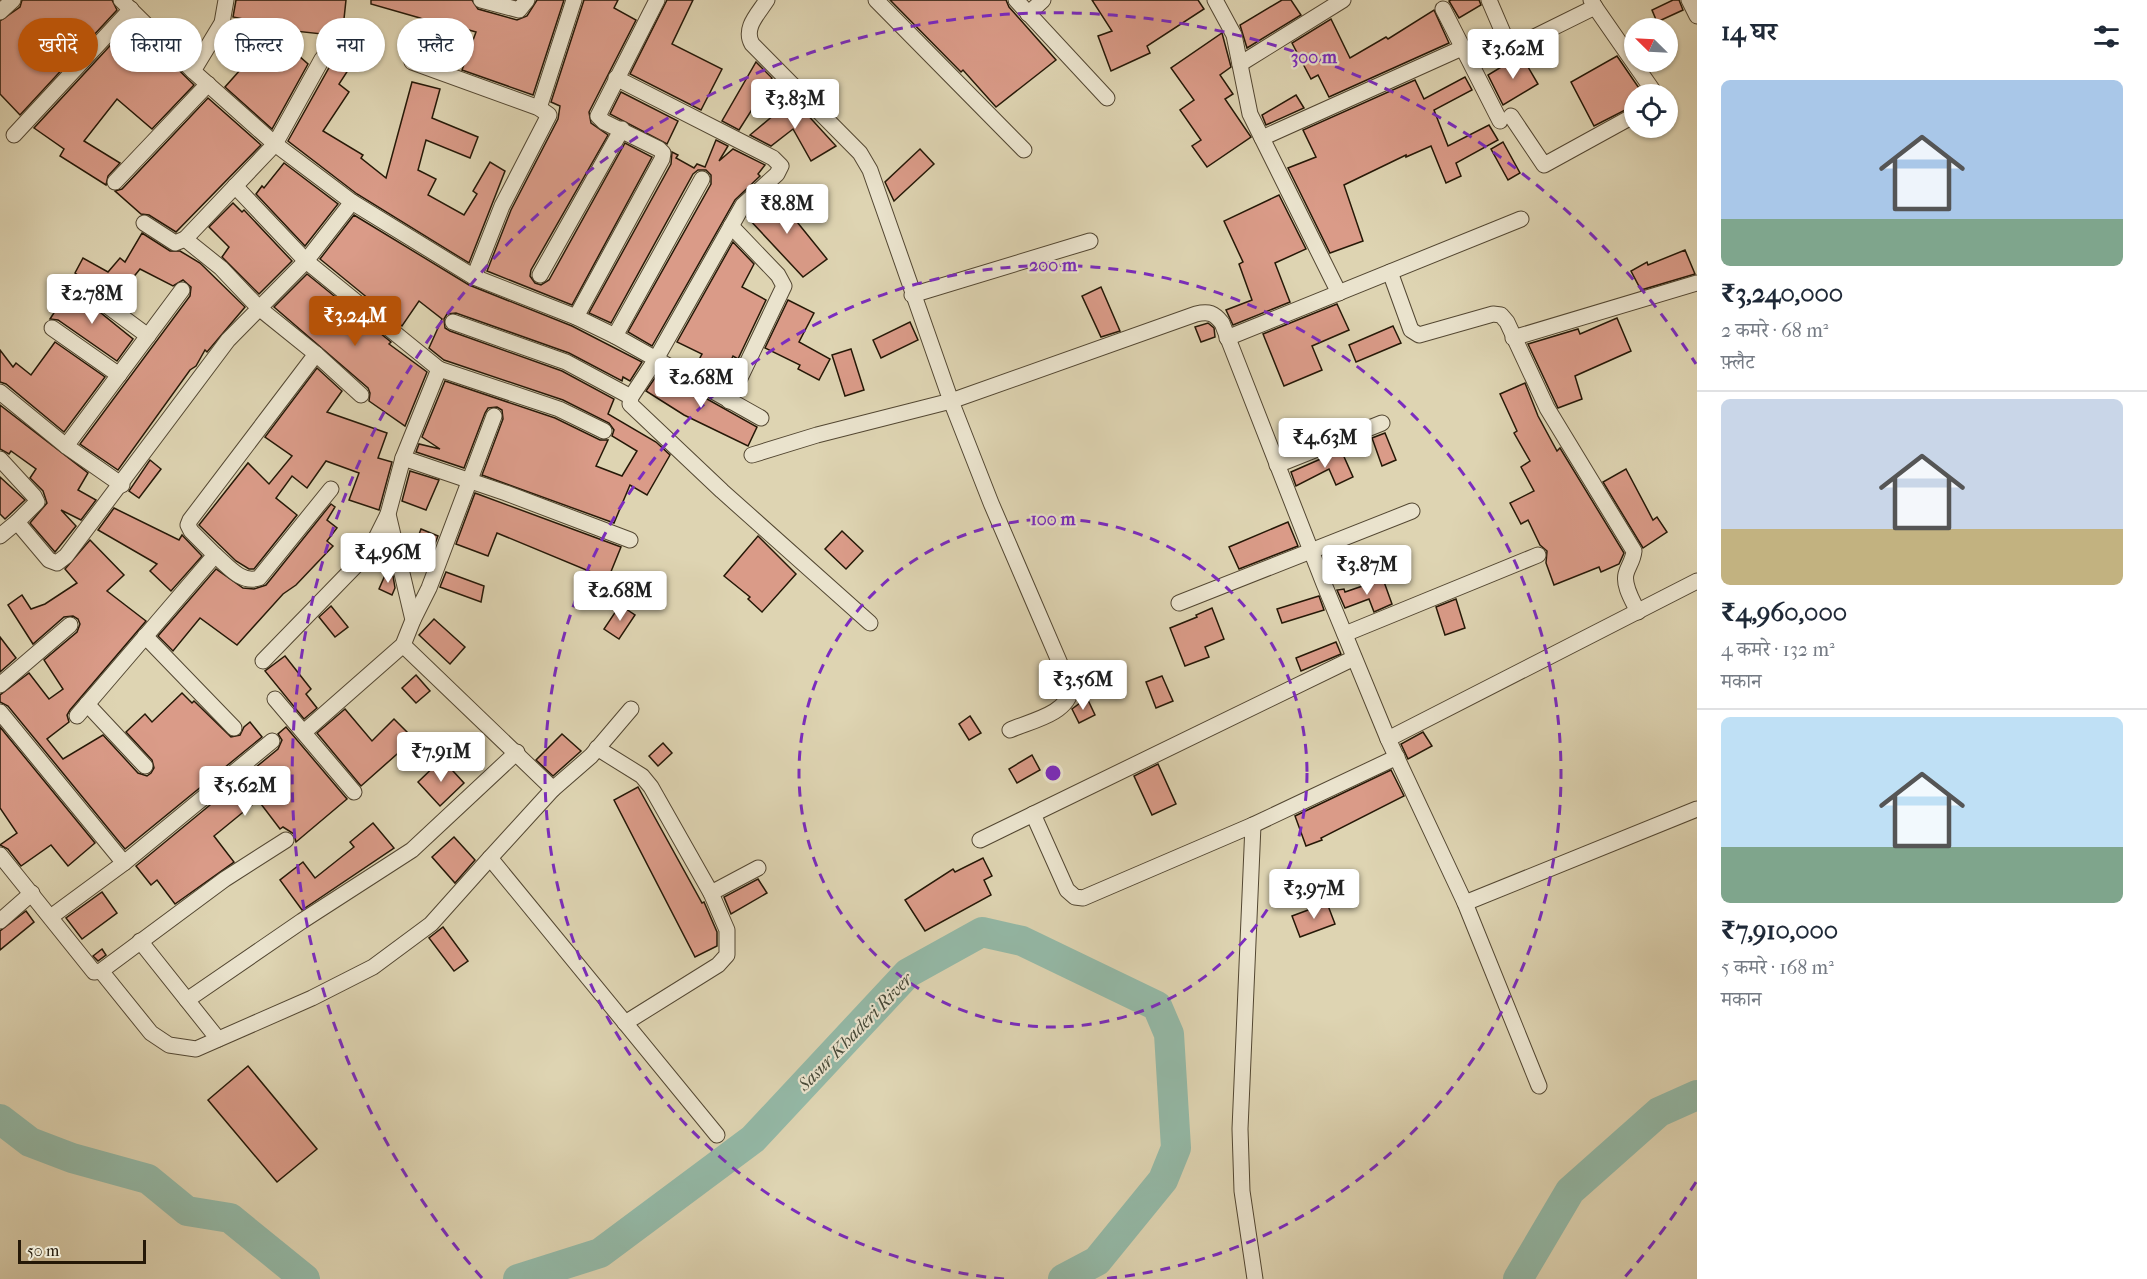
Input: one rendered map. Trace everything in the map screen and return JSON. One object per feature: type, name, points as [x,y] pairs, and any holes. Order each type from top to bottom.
[{"type":"street","points":[[0,12],[13,0]]},
{"type":"street","points":[[202,56],[222,23],[226,0]]},
{"type":"street","points":[[481,0],[519,10],[526,0]]},
{"type":"street","points":[[539,108],[574,0]]},
{"type":"street","points":[[576,317],[662,159],[663,153],[659,149],[604,122],[598,116],[657,0]]},
{"type":"street","points":[[767,0],[749,28],[748,36],[752,44],[860,153],[870,170],[912,296],[951,401],[991,503],[1071,689],[1070,699],[1062,708],[1010,730]]},
{"type":"street","points":[[876,0],[1024,150]]},
{"type":"street","points":[[1016,0],[1107,98]]},
{"type":"street","points":[[1028,14],[1043,0]]},
{"type":"street","points":[[1215,0],[1234,35],[1244,92],[1262,138],[1339,293]]},
{"type":"street","points":[[1240,64],[1343,0]]},
{"type":"street","points":[[1489,0],[1510,49],[1593,4],[1648,84]]},
{"type":"street","points":[[1689,0],[1697,16]]},
{"type":"street","points":[[14,135],[126,4],[140,18]]},
{"type":"street","points":[[1443,9],[1462,48],[1506,118],[1544,165],[1624,121]]},
{"type":"street","points":[[1262,138],[1462,48]]},
{"type":"street","points":[[144,223],[175,243],[185,239],[275,144],[316,69]]},
{"type":"street","points":[[194,72],[275,144],[352,202],[474,277],[576,317],[615,336],[761,418]]},
{"type":"street","points":[[440,72],[539,108],[549,115],[502,206],[474,277]]},
{"type":"street","points":[[616,78],[778,162],[780,170],[743,205],[656,358],[631,397],[632,408],[870,623]]},
{"type":"street","points":[[115,182],[208,84]]},
{"type":"street","points":[[540,275],[622,129]]},
{"type":"street","points":[[615,336],[702,179]]},
{"type":"street","points":[[235,186],[306,261],[439,369],[559,409],[604,431]]},
{"type":"street","points":[[17,522],[49,560],[57,563],[66,556],[122,485],[228,340],[306,261],[352,202]]},
{"type":"street","points":[[1227,338],[1521,219]]},
{"type":"street","points":[[729,401],[784,286],[778,275],[731,226]]},
{"type":"street","points":[[185,239],[221,268],[259,308],[316,354],[361,395]]},
{"type":"street","points":[[912,296],[1090,241]]},
{"type":"street","points":[[1390,272],[1411,330],[1419,334],[1493,314],[1501,315],[1507,322],[1547,408],[1634,551],[1633,561],[1626,574],[1626,585],[1638,612]]},
{"type":"street","points":[[1513,338],[1697,283]]},
{"type":"street","points":[[79,285],[148,336]]},
{"type":"street","points":[[66,446],[182,290]]},
{"type":"street","points":[[752,455],[817,435],[951,401],[1196,314],[1207,311],[1215,315],[1222,323],[1388,739],[1465,903],[1539,1086]]},
{"type":"street","points":[[453,322],[566,362],[631,397]]},
{"type":"street","points":[[52,328],[119,375]]},
{"type":"street","points":[[316,354],[188,525],[215,555],[242,578],[251,581],[259,578],[331,489]]},
{"type":"street","points":[[263,661],[369,552],[388,513],[403,458],[439,369]]},
{"type":"street","points":[[0,392],[66,446],[122,485]]},
{"type":"street","points":[[304,732],[403,645],[413,620],[424,603],[494,416]]},
{"type":"street","points":[[1277,465],[1382,423]]},
{"type":"street","points":[[403,458],[471,480],[630,540]]},
{"type":"street","points":[[0,459],[34,495],[37,502],[0,536]]},
{"type":"street","points":[[1179,603],[1412,511]]},
{"type":"street","points":[[388,513],[413,620]]},
{"type":"street","points":[[145,766],[82,710],[215,555]]},
{"type":"street","points":[[1345,634],[1538,555]]},
{"type":"street","points":[[1388,739],[1697,581]]},
{"type":"street","points":[[0,685],[70,625]]},
{"type":"street","points":[[145,636],[234,728]]},
{"type":"street","points":[[403,645],[553,789]]},
{"type":"street","points":[[980,840],[1354,658]]},
{"type":"street","points":[[275,699],[354,792]]},
{"type":"street","points":[[101,971],[151,1033],[169,1045],[196,1049],[312,998],[373,967],[431,924],[553,789],[597,748],[631,709]]},
{"type":"street","points":[[0,712],[124,863]]},
{"type":"street","points":[[52,916],[124,863],[272,741]]},
{"type":"street","points":[[597,748],[642,776],[651,787],[711,893],[727,930],[727,955],[718,965],[625,1023]]},
{"type":"street","points":[[187,1000],[302,921],[412,850],[517,752]]},
{"type":"street","points":[[1033,814],[1067,890],[1075,897],[1083,898],[1253,825],[1397,757]]},
{"type":"street","points":[[1465,903],[1697,809]]},
{"type":"street","points":[[1253,825],[1240,1129],[1242,1191],[1255,1279]]},
{"type":"street","points":[[0,856],[52,916],[94,972],[101,971],[225,879],[286,840]]},
{"type":"street","points":[[490,858],[717,1135]]},
{"type":"street","points":[[711,893],[758,868]]},
{"type":"street","points":[[0,921],[32,893]]},
{"type":"street","points":[[140,941],[218,1039]]},
{"type":"building","points":[[22,0],[112,0],[117,10],[98,31],[98,18],[18,18],[18,72],[60,72],[20,115],[0,94],[0,21],[20,7]]},
{"type":"building","points":[[236,0],[346,0],[344,18],[316,18],[316,33],[304,32],[304,18],[233,17]]},
{"type":"building","points":[[371,0],[472,0],[478,9],[517,20],[527,16],[537,0],[564,0],[533,95],[468,72],[474,72],[476,32],[474,31],[474,18],[420,18],[371,4]]},
{"type":"building","points":[[584,0],[618,0],[614,8],[636,20],[589,112],[591,123],[608,135],[531,270],[530,276],[535,283],[541,285],[549,280],[625,143],[652,157],[572,305],[487,271],[511,210],[558,119],[560,106],[551,102]]},
{"type":"building","points":[[667,0],[693,0],[672,44],[722,69],[701,110],[630,74]]},
{"type":"building","points":[[890,0],[1006,0],[1009,7],[1056,60],[996,107],[963,70],[961,72]]},
{"type":"building","points":[[1092,0],[1198,0],[1204,9],[1147,46],[1150,53],[1111,71],[1098,36],[1112,31]]},
{"type":"building","points":[[1282,0],[1291,0],[1301,15],[1247,48],[1240,25]]},
{"type":"building","points":[[1479,0],[1481,5],[1459,18],[1449,1]]},
{"type":"building","points":[[1673,0],[1679,0],[1683,10],[1666,18],[1655,18],[1652,10]]},
{"type":"building","points":[[1434,10],[1449,43],[1329,97],[1318,75],[1311,79],[1292,43],[1331,19],[1350,58],[1386,37],[1388,39]]},
{"type":"building","points":[[1222,33],[1231,67],[1220,75],[1233,94],[1225,99],[1251,137],[1207,167],[1192,146],[1201,140],[1180,110],[1194,100],[1171,68]]},
{"type":"building","points":[[110,46],[110,72],[181,72],[194,85],[152,129],[117,99],[84,141],[120,163],[108,176],[106,185],[60,156],[64,149],[34,128],[86,72],[98,72],[98,59]]},
{"type":"building","points":[[1521,55],[1538,84],[1503,105],[1488,75]]},
{"type":"building","points":[[1617,56],[1624,66],[1624,72],[1628,72],[1636,84],[1624,84],[1624,111],[1594,126],[1571,82]]},
{"type":"building","points":[[756,62],[772,78],[739,130],[722,121]]},
{"type":"building","points":[[238,72],[304,72],[272,129],[225,87]]},
{"type":"building","points":[[327,72],[347,72],[339,84],[349,92],[323,131],[363,155],[361,158],[386,178],[412,82],[440,89],[432,118],[478,137],[470,158],[426,140],[418,170],[436,179],[428,195],[464,215],[477,194],[473,191],[490,162],[505,171],[469,263],[357,194],[288,141]]},
{"type":"building","points":[[1465,77],[1472,90],[1434,110],[1448,146],[1489,125],[1498,140],[1456,163],[1461,176],[1446,183],[1431,146],[1406,157],[1406,155],[1344,185],[1363,241],[1330,253],[1288,168],[1316,157],[1303,130],[1415,80],[1424,99]]},
{"type":"building","points":[[621,92],[678,121],[667,144],[610,114]]},
{"type":"building","points":[[1296,95],[1304,108],[1266,125],[1262,115]]},
{"type":"building","points":[[208,98],[261,145],[176,232],[149,215],[141,214],[115,191],[122,189]]},
{"type":"building","points":[[793,99],[836,146],[811,161],[793,129],[771,146],[750,135]]},
{"type":"building","points":[[716,140],[728,146],[719,161],[733,149],[765,165],[758,174],[760,176],[735,200],[652,346],[628,332],[711,184],[711,175],[706,170],[698,170],[693,174],[611,323],[589,313],[671,164],[672,152],[678,155],[676,158],[694,168],[697,164],[705,167]]},
{"type":"building","points":[[1503,142],[1520,173],[1508,180],[1491,149]]},
{"type":"building","points":[[920,149],[934,164],[894,201],[885,182]]},
{"type":"building","points":[[284,163],[338,204],[305,246],[256,194],[262,186],[264,188]]},
{"type":"building","points":[[772,191],[827,259],[803,277],[747,217]]},
{"type":"building","points":[[1279,195],[1306,249],[1275,263],[1290,302],[1233,325],[1226,310],[1252,300],[1239,264],[1243,262],[1224,221]]},
{"type":"building","points":[[233,203],[242,212],[244,210],[292,261],[259,294],[222,257],[229,247],[209,227]]},
{"type":"building","points":[[354,215],[469,285],[572,326],[642,362],[630,381],[623,377],[622,381],[569,353],[456,313],[447,314],[444,319],[445,328],[450,331],[562,371],[614,399],[608,414],[656,442],[670,455],[647,495],[630,485],[614,523],[482,475],[503,419],[502,410],[497,407],[488,408],[485,413],[464,468],[416,452],[419,444],[440,449],[422,437],[445,381],[555,418],[600,440],[608,440],[596,466],[622,476],[637,451],[612,436],[614,430],[609,423],[563,400],[444,360],[429,348],[442,319],[419,301],[402,326],[320,259]]},
{"type":"building","points":[[142,233],[170,251],[180,251],[200,263],[245,307],[207,352],[205,350],[196,366],[190,370],[118,470],[80,444],[190,296],[191,287],[183,280],[173,286],[140,269],[115,300],[75,273],[83,258],[108,272],[120,258],[125,262]]},
{"type":"building","points":[[733,242],[754,264],[742,287],[766,300],[738,359],[733,356],[720,384],[694,369],[702,354],[677,342]]},
{"type":"building","points":[[1685,250],[1695,274],[1641,290],[1631,271],[1647,262],[1648,265]]},
{"type":"building","points":[[307,274],[391,342],[389,344],[427,372],[405,426],[369,401],[368,388],[274,307]]},
{"type":"building","points":[[1101,287],[1120,331],[1101,337],[1082,296]]},
{"type":"building","points":[[70,288],[133,339],[117,361],[58,320],[50,319]]},
{"type":"building","points":[[788,300],[814,313],[799,342],[830,359],[819,380],[798,369],[800,365],[765,348]]},
{"type":"building","points":[[1337,304],[1349,330],[1312,346],[1322,370],[1284,386],[1263,334]]},
{"type":"building","points":[[1617,318],[1631,351],[1575,376],[1582,399],[1558,408],[1528,344],[1578,329],[1580,334]]},
{"type":"building","points":[[910,322],[918,340],[881,358],[873,340]]},
{"type":"building","points":[[1208,323],[1214,328],[1215,337],[1201,342],[1195,327]]},
{"type":"building","points":[[1393,326],[1401,343],[1356,362],[1349,345]]},
{"type":"building","points":[[55,342],[105,377],[64,432],[6,384],[0,382],[0,350],[13,367],[16,363],[31,375]]},
{"type":"building","points":[[851,349],[864,390],[845,396],[832,355]]},
{"type":"building","points":[[317,368],[342,391],[327,412],[387,433],[378,458],[392,462],[379,510],[349,500],[359,473],[326,461],[307,488],[292,476],[276,498],[297,515],[254,569],[249,569],[236,561],[199,525],[248,463],[269,484],[292,456],[265,437]]},
{"type":"building","points":[[659,372],[757,427],[748,446],[684,415],[646,391]]},
{"type":"building","points":[[1525,383],[1538,416],[1557,451],[1560,448],[1624,553],[1619,564],[1601,572],[1599,567],[1554,585],[1546,563],[1547,551],[1540,545],[1528,520],[1521,524],[1510,503],[1534,491],[1521,467],[1530,461],[1514,433],[1517,431],[1500,394]]},
{"type":"building","points":[[0,405],[88,473],[78,490],[96,500],[81,520],[61,510],[76,526],[55,552],[30,523],[47,503],[43,491],[30,478],[36,469],[11,451],[9,454],[0,449]]},
{"type":"building","points":[[1385,433],[1396,460],[1382,466],[1372,438]]},
{"type":"building","points":[[1341,450],[1353,477],[1336,485],[1329,469],[1296,486],[1291,472]]},
{"type":"building","points":[[150,460],[161,469],[139,498],[129,491]]},
{"type":"building","points":[[1626,469],[1653,520],[1657,517],[1667,532],[1643,548],[1603,482]]},
{"type":"building","points":[[410,471],[439,480],[426,510],[402,501]]},
{"type":"building","points":[[0,477],[25,500],[5,519],[0,514]]},
{"type":"building","points":[[475,493],[621,547],[608,579],[497,533],[488,556],[456,544]]},
{"type":"building","points":[[331,504],[335,507],[327,520],[337,528],[327,541],[333,546],[296,585],[283,594],[237,645],[200,618],[173,651],[158,636],[216,569],[243,588],[254,589],[266,585]]},
{"type":"building","points":[[114,508],[179,540],[182,535],[202,556],[171,591],[150,571],[157,564],[98,530]]},
{"type":"building","points":[[1288,522],[1298,546],[1239,569],[1229,547]]},
{"type":"building","points":[[421,529],[438,536],[432,551],[415,545]]},
{"type":"building","points":[[842,531],[863,551],[846,569],[825,549]]},
{"type":"building","points":[[758,536],[796,574],[762,612],[748,599],[750,597],[724,576]]},
{"type":"building","points":[[90,540],[124,575],[107,591],[146,621],[70,710],[67,715],[69,722],[47,739],[63,759],[103,735],[138,773],[147,776],[154,768],[152,760],[126,732],[145,714],[152,722],[182,693],[192,703],[194,701],[231,737],[240,735],[250,722],[262,737],[125,849],[8,706],[0,702],[0,695],[29,673],[49,699],[63,689],[44,660],[77,632],[80,624],[78,619],[73,616],[64,617],[33,644],[8,605],[22,595],[31,609],[45,604],[77,583],[65,569]]},
{"type":"building","points":[[446,572],[484,586],[481,602],[440,587]]},
{"type":"building","points":[[386,573],[393,576],[395,588],[392,595],[379,589]]},
{"type":"building","points":[[1383,579],[1392,604],[1374,612],[1369,599],[1345,608],[1337,590],[1344,589],[1345,592]]},
{"type":"building","points":[[1319,596],[1324,610],[1282,623],[1277,609]]},
{"type":"building","points":[[1456,599],[1465,628],[1445,635],[1436,607]]},
{"type":"building","points":[[620,605],[635,615],[619,639],[604,629]]},
{"type":"building","points":[[331,606],[348,627],[335,637],[319,617]]},
{"type":"building","points":[[1212,608],[1224,639],[1205,647],[1209,657],[1185,666],[1170,628]]},
{"type":"building","points":[[434,619],[465,647],[450,664],[419,635]]},
{"type":"building","points":[[0,637],[16,658],[0,672]]},
{"type":"building","points":[[1336,642],[1341,654],[1301,671],[1296,658]]},
{"type":"building","points":[[285,656],[311,689],[306,694],[317,708],[304,719],[265,671]]},
{"type":"building","points":[[416,675],[430,691],[416,703],[402,688]]},
{"type":"building","points":[[1162,676],[1173,701],[1156,708],[1146,682]]},
{"type":"building","points":[[1087,698],[1095,715],[1079,723],[1072,709]]},
{"type":"building","points":[[345,709],[372,741],[394,719],[414,739],[361,786],[317,733]]},
{"type":"building","points":[[970,716],[981,733],[969,740],[959,724]]},
{"type":"building","points":[[0,727],[95,843],[68,866],[51,845],[21,866],[8,849],[0,845],[17,833],[0,808]]},
{"type":"building","points":[[286,727],[347,799],[296,842],[294,834],[283,827],[280,829],[258,800],[214,836],[234,862],[175,904],[157,880],[151,885],[136,866],[278,749],[282,740],[278,734]]},
{"type":"building","points":[[1423,732],[1432,746],[1408,759],[1401,744]]},
{"type":"building","points":[[562,734],[581,751],[553,776],[536,760]]},
{"type":"building","points":[[663,743],[672,753],[658,766],[649,756]]},
{"type":"building","points":[[1032,755],[1040,770],[1017,783],[1009,769]]},
{"type":"building","points":[[442,759],[464,783],[440,806],[418,782]]},
{"type":"building","points":[[1158,764],[1176,804],[1152,815],[1134,776]]},
{"type":"building","points":[[1391,770],[1404,796],[1321,838],[1322,840],[1306,846],[1295,816]]},
{"type":"building","points":[[638,787],[702,903],[704,902],[717,932],[717,946],[695,957],[614,800]]},
{"type":"building","points":[[373,823],[394,848],[302,910],[280,880],[303,862],[315,878],[354,847],[350,842]]},
{"type":"building","points":[[454,837],[475,860],[455,883],[432,857]]},
{"type":"building","points":[[983,858],[992,876],[984,880],[991,895],[925,931],[905,900],[953,869],[955,872]]},
{"type":"building","points":[[758,879],[767,893],[731,914],[724,897]]},
{"type":"building","points":[[102,892],[117,913],[82,939],[66,918]]},
{"type":"building","points":[[1327,903],[1335,924],[1300,937],[1292,916]]},
{"type":"building","points":[[26,911],[34,922],[0,950],[0,931]]},
{"type":"building","points":[[443,927],[468,961],[454,971],[429,938]]},
{"type":"building","points":[[102,949],[106,955],[98,961],[93,956]]},
{"type":"building","points":[[248,1066],[317,1149],[277,1182],[208,1100]]},
{"type":"waterway","name":"Sasur Khaderi River","points":[[518,1279],[600,1253],[753,1139],[908,973],[982,932],[1022,941],[1157,1006],[1169,1034],[1176,1148],[1163,1180],[1097,1261],[1063,1279]]},
{"type":"waterway","name":"Sasur Khaderi River","points":[[1518,1279],[1570,1191],[1659,1112],[1697,1095]]},
{"type":"waterway","name":"Sasur Khaderi River","points":[[0,1119],[30,1142],[72,1158],[148,1179],[187,1211],[230,1218],[305,1279]]}]
